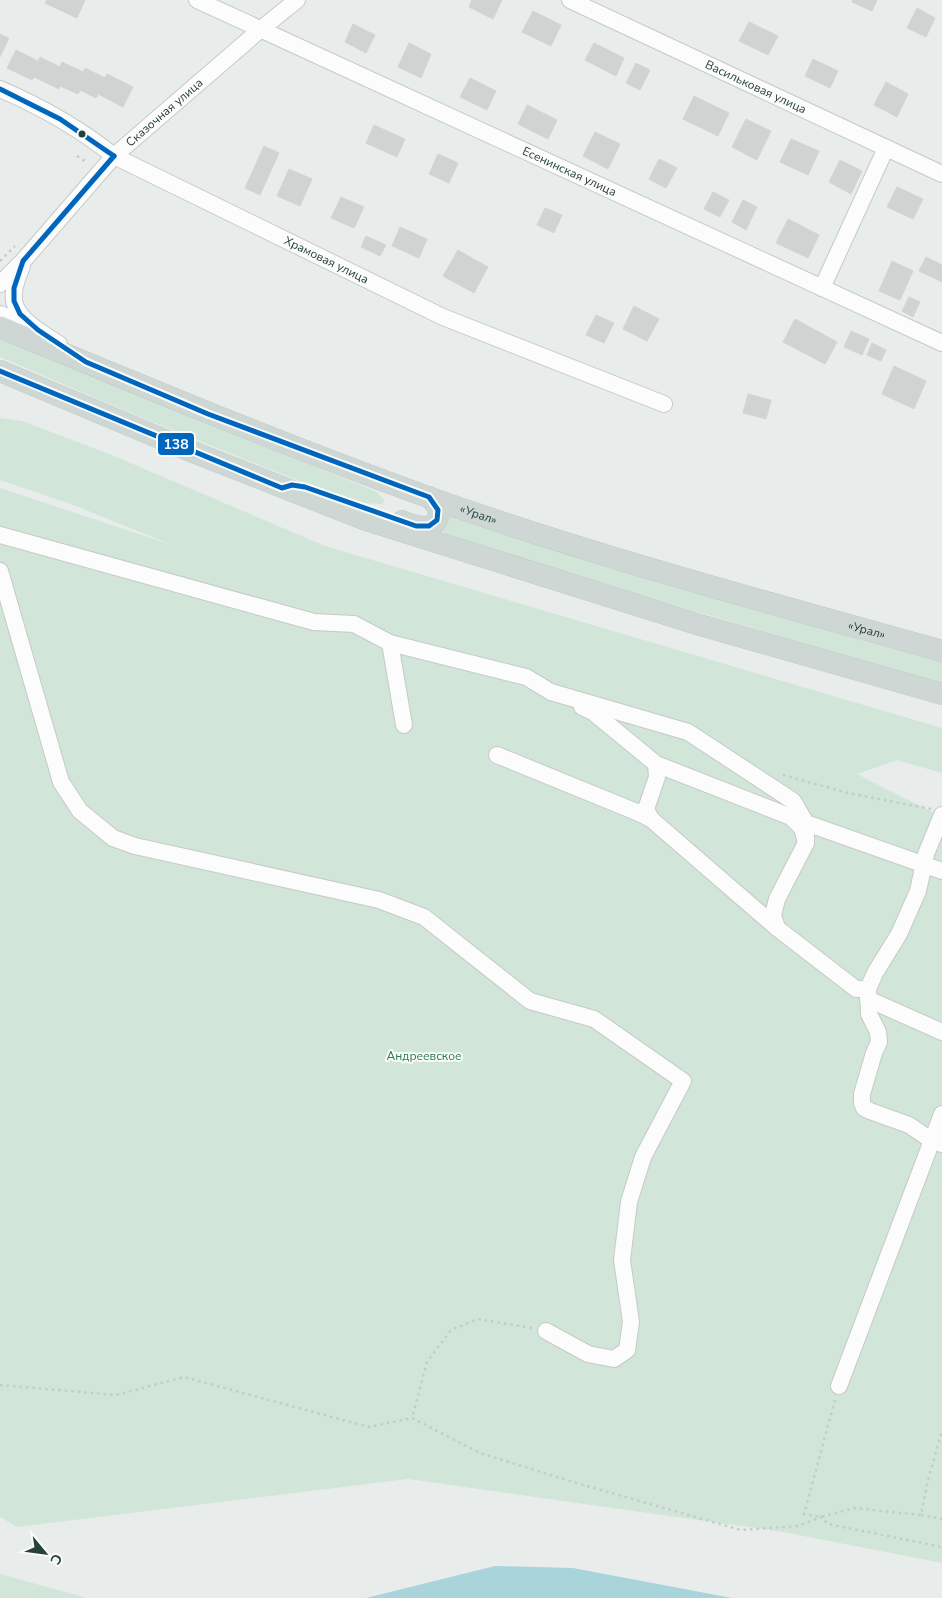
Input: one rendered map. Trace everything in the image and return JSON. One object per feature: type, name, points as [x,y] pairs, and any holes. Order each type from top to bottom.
[{"type":"main road","name":"«Урал»","points":[[0,327],[208,414],[429,497],[561,540],[732,592],[942,651]]},
{"type":"main road","points":[[0,371],[282,488],[366,520],[700,625],[942,694]]},
{"type":"main road","points":[[282,488],[292,485],[305,487],[408,524],[424,527],[433,525],[438,519],[437,505],[429,497]]},
{"type":"street","name":"Есенинская улица","points":[[197,0],[942,343]]},
{"type":"street","name":"Сказочная улица","points":[[0,284],[23,261],[114,156],[261,28],[297,0]]},
{"type":"street","name":"Васильковая улица","points":[[570,0],[942,174]]},
{"type":"street","name":"Храмовая улица","points":[[0,89],[45,110],[69,124],[114,156],[443,317],[664,404]]},
{"type":"street","points":[[822,288],[886,148]]},
{"type":"street","points":[[23,261],[14,288],[14,301],[20,314],[38,330],[86,362]]},
{"type":"street","points":[[0,314],[38,330]]},
{"type":"street","points":[[0,382],[32,385]]},
{"type":"street","points":[[0,535],[314,622],[354,624],[390,643],[526,677],[551,692],[593,712],[656,764],[791,817],[802,828],[806,843]]},
{"type":"street","points":[[0,571],[61,782],[80,811],[113,838],[136,846],[379,900],[424,917],[530,1001],[594,1019],[683,1081],[643,1157],[629,1202],[622,1260],[631,1322],[627,1350],[614,1359],[588,1354],[546,1331]]},
{"type":"street","points":[[390,643],[404,725]]},
{"type":"street","points":[[551,692],[688,732],[793,801],[806,823],[806,843],[777,899],[773,915],[777,928]]},
{"type":"street","points":[[497,755],[645,814],[777,928],[856,989],[942,1032]]},
{"type":"street","points":[[645,814],[657,777],[656,764]]},
{"type":"street","points":[[937,812],[918,891],[899,934],[875,973],[868,994],[869,1014],[878,1032],[879,1042],[862,1094],[864,1108],[909,1125],[937,1142]]},
{"type":"street","points":[[806,823],[942,871]]},
{"type":"street","points":[[839,1386],[937,1142],[942,1114]]},
{"type":"path","points":[[778,774],[848,793],[937,812]]},
{"type":"path","points":[[412,1418],[427,1362],[451,1330],[478,1319],[546,1331]]},
{"type":"path","points":[[0,1386],[116,1395],[184,1377],[369,1427],[412,1418],[480,1453],[741,1530],[798,1526],[821,1517],[854,1508],[921,1515],[942,1520]]},
{"type":"path","points":[[839,1386],[804,1514],[821,1517],[828,1524],[942,1547]]},
{"type":"path","points":[[921,1515],[928,1480],[942,1430]]},
{"type":"green space","points":[[0,335],[235,435],[375,491],[385,500],[382,504],[369,503],[329,493],[69,387],[0,357]]},
{"type":"green space","name":"Андреевское","points":[[0,418],[22,421],[112,455],[325,546],[942,728],[942,773],[897,760],[857,774],[942,817],[942,1563],[783,1532],[408,1479],[17,1527],[0,1517],[0,488],[175,546],[76,506],[0,480]]},
{"type":"green space","points":[[446,516],[462,517],[851,637],[942,662],[942,684],[453,540],[441,530]]},
{"type":"green space","points":[[0,1574],[87,1598],[0,1598]]},
{"type":"water","points":[[495,1566],[573,1568],[732,1598],[366,1598]]},
{"type":"building","points":[[47,0],[85,0],[77,18],[45,3]]},
{"type":"building","points":[[472,0],[502,0],[493,19],[469,7]]},
{"type":"building","points":[[853,0],[877,0],[872,11],[852,2]]},
{"type":"building","points":[[917,8],[935,18],[926,37],[907,28]]},
{"type":"building","points":[[533,11],[561,25],[551,46],[522,32]]},
{"type":"building","points":[[749,22],[778,36],[768,55],[739,41]]},
{"type":"building","points":[[353,24],[375,35],[366,53],[345,42]]},
{"type":"building","points":[[0,34],[9,38],[0,57]]},
{"type":"building","points":[[409,43],[431,54],[421,78],[398,67]]},
{"type":"building","points":[[594,43],[624,58],[616,76],[585,60]]},
{"type":"building","points":[[16,50],[38,61],[40,57],[60,67],[62,62],[83,72],[85,68],[105,78],[107,74],[133,87],[123,107],[98,94],[96,98],[80,90],[78,94],[60,86],[59,89],[34,77],[32,80],[7,68]]},
{"type":"building","points":[[813,59],[838,71],[830,88],[805,76]]},
{"type":"building","points":[[636,63],[650,70],[640,90],[626,83]]},
{"type":"building","points":[[470,78],[496,91],[487,110],[460,97]]},
{"type":"building","points":[[886,82],[908,94],[897,117],[874,105]]},
{"type":"building","points":[[694,96],[729,113],[718,136],[683,119]]},
{"type":"building","points":[[527,105],[557,120],[548,139],[518,124]]},
{"type":"building","points":[[746,119],[771,131],[757,160],[732,147]]},
{"type":"building","points":[[374,125],[405,139],[397,157],[366,143]]},
{"type":"building","points":[[595,132],[620,144],[608,169],[583,156]]},
{"type":"building","points":[[791,139],[819,151],[808,175],[780,162]]},
{"type":"building","points":[[264,146],[279,153],[260,195],[245,188]]},
{"type":"building","points":[[438,154],[458,163],[449,183],[429,174]]},
{"type":"building","points":[[659,159],[677,168],[666,188],[649,179]]},
{"type":"building","points":[[840,160],[862,171],[851,194],[829,182]]},
{"type":"building","points":[[289,169],[312,179],[300,206],[277,196]]},
{"type":"building","points":[[897,187],[923,199],[913,219],[887,207]]},
{"type":"building","points":[[713,192],[729,200],[720,217],[704,209]]},
{"type":"building","points":[[341,197],[364,207],[354,228],[331,218]]},
{"type":"building","points":[[743,200],[757,207],[746,230],[732,222]]},
{"type":"building","points":[[545,208],[562,215],[554,233],[537,225]]},
{"type":"building","points":[[788,219],[819,235],[808,258],[776,243]]},
{"type":"building","points":[[400,227],[427,239],[419,258],[392,246]]},
{"type":"building","points":[[366,236],[386,245],[380,256],[361,247]]},
{"type":"building","points":[[458,250],[488,267],[474,293],[443,276]]},
{"type":"building","points":[[926,257],[942,265],[942,282],[919,271]]},
{"type":"building","points":[[892,261],[913,271],[900,300],[879,291]]},
{"type":"building","points":[[909,297],[920,302],[913,317],[902,311]]},
{"type":"building","points":[[634,306],[659,319],[647,341],[623,329]]},
{"type":"building","points":[[596,315],[614,323],[604,343],[586,335]]},
{"type":"building","points":[[795,319],[837,342],[825,364],[783,342]]},
{"type":"building","points":[[851,331],[869,339],[862,355],[844,347]]},
{"type":"building","points":[[872,343],[886,350],[881,361],[867,355]]},
{"type":"building","points":[[894,366],[926,381],[914,409],[882,394]]},
{"type":"building","points":[[748,394],[771,400],[766,419],[743,413]]},
{"type":"transit line","name":"138","points":[[0,89],[60,119],[114,156]]},
{"type":"transit line","name":"138","points":[[0,371],[282,488],[292,485],[305,487],[416,526],[429,526],[437,520],[438,510],[429,497],[208,414],[86,362],[38,330],[20,314],[14,301],[14,288],[23,261],[114,156]]}]
